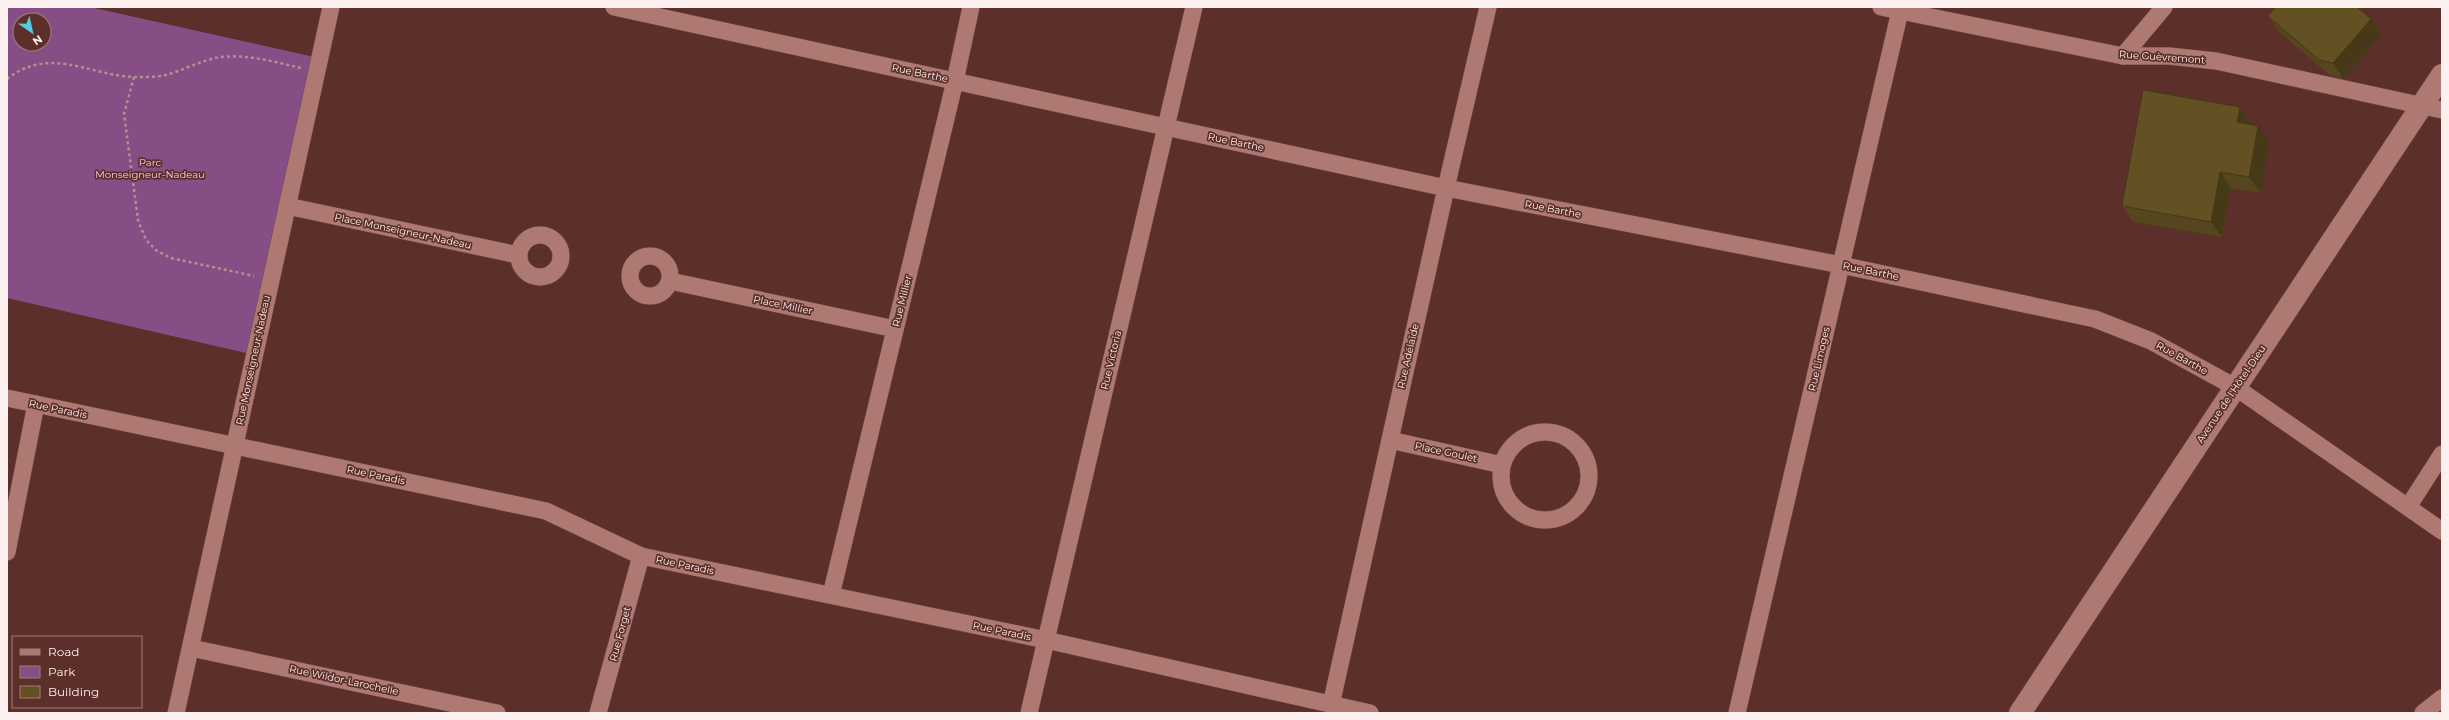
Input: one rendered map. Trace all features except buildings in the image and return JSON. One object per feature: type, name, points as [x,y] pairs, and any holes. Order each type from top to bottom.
[{"type":"street","name":"Rue Monseigneur-Nadeau","points":[[176,713],[331,7]]},
{"type":"street","name":"Rue Barthe","points":[[614,7],[1446,188],[1841,265],[2095,319],[2151,341],[2235,387],[2442,531]]},
{"type":"street","name":"Rue Millier","points":[[831,595],[955,81],[971,7]]},
{"type":"street","name":"Rue Victoria","points":[[1029,713],[1194,7]]},
{"type":"street","name":"Rue Adélaïde","points":[[1331,705],[1446,188],[1488,7]]},
{"type":"street","name":"Rue Guèvremont","points":[[1881,7],[1902,9],[2124,56],[2169,56],[2216,61],[2432,108]]},
{"type":"street","points":[[2124,56],[2164,7]]},
{"type":"street","name":"Rue Limoges","points":[[1737,713],[1902,9]]},
{"type":"street","name":"Avenue de l'Hôtel-Dieu","points":[[2020,713],[2235,387],[2432,108],[2442,75]]},
{"type":"street","name":"Place Monseigneur-Nadeau","points":[[287,206],[518,255]]},
{"type":"street","name":"Place Millier","points":[[670,281],[895,329]]},
{"type":"street","name":"Rue Paradis","points":[[7,398],[546,511],[641,556],[1046,640],[1370,713]]},
{"type":"street","points":[[7,552],[36,404]]},
{"type":"street","points":[[1546,432],[1560,434],[1573,442],[1585,460],[1588,481],[1584,495],[1576,507],[1564,516],[1550,520],[1536,520],[1522,514],[1511,505],[1504,493],[1500,479],[1502,465],[1508,451],[1518,441],[1531,434],[1546,432]]},
{"type":"street","name":"Place Goulet","points":[[1390,440],[1502,465]]},
{"type":"street","points":[[2408,508],[2442,454]]},
{"type":"street","name":"Rue Forget","points":[[598,713],[641,556]]},
{"type":"street","name":"Rue Wildor-Larochelle","points":[[191,648],[497,713]]},
{"type":"street","points":[[2423,713],[2442,698]]},
{"type":"path","points":[[7,79],[14,73],[38,64],[55,62],[134,77],[164,75],[219,58],[237,56],[258,58],[316,72]]},
{"type":"path","points":[[134,77],[124,114],[138,220],[146,240],[157,251],[171,258],[271,280]]},
{"type":"green space","name":"Parc Monseigneur-Nadeau","points":[[7,7],[90,7],[319,58],[255,355],[7,298]]}]
